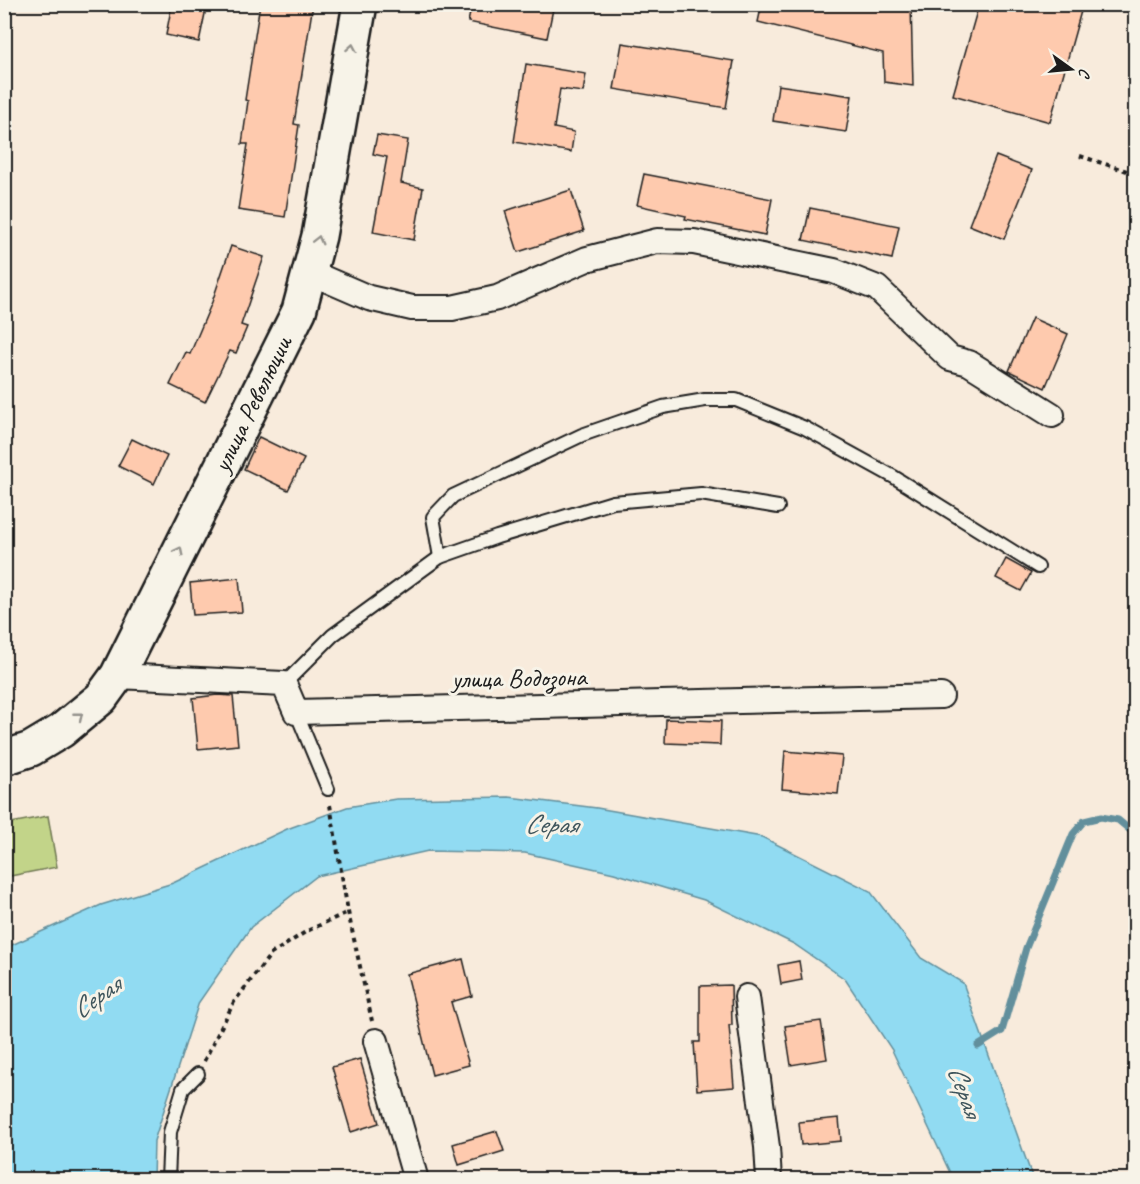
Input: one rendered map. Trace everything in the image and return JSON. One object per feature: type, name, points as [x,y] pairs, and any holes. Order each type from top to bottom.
[{"type":"main road","name":"улица Революции","points":[[18,754],[61,731],[101,698],[117,676],[299,311],[319,236],[360,4]]},
{"type":"street","points":[[309,272],[369,298],[412,309],[452,308],[497,298],[587,259],[657,241],[694,242],[834,271],[877,288],[950,358],[969,363],[1052,415]]},
{"type":"street","points":[[117,676],[284,684],[296,712]]},
{"type":"street","name":"улица Водозона","points":[[296,712],[941,696]]},
{"type":"street","points":[[747,997],[767,1147],[769,1179]]},
{"type":"street","points":[[376,1041],[416,1179]]},
{"type":"lane","points":[[440,557],[433,517],[453,496],[582,435],[663,407],[705,400],[736,400],[805,428],[894,477],[1038,567]]},
{"type":"lane","points":[[284,684],[333,635],[440,557],[613,502],[700,494],[777,507]]},
{"type":"lane","points":[[296,712],[328,789]]},
{"type":"lane","points":[[168,1179],[170,1132],[183,1089],[198,1074]]},
{"type":"path","points":[[1080,156],[1136,175]]},
{"type":"path","points":[[328,789],[348,912],[376,1041]]},
{"type":"path","points":[[198,1074],[234,1002],[271,954],[307,931],[348,912]]},
{"type":"green space","points":[[48,816],[57,867],[5,877],[5,824]]},
{"type":"water","name":"Серая","points":[[509,797],[597,808],[762,837],[870,891],[921,958],[963,983],[1033,1179],[953,1179],[892,1050],[845,979],[794,944],[704,900],[614,873],[525,853],[428,851],[317,876],[251,927],[199,1002],[154,1141],[153,1179],[5,1179],[5,948],[101,905],[173,883],[287,829],[347,807],[396,799]]},
{"type":"building","points":[[172,4],[207,4],[199,42],[166,35]]},
{"type":"building","points":[[260,4],[313,4],[294,124],[299,125],[285,217],[238,210],[248,144],[242,144],[248,101],[245,100]]},
{"type":"building","points":[[472,4],[497,4],[522,10],[523,4],[530,4],[553,9],[547,38],[468,22]]},
{"type":"building","points":[[762,4],[856,4],[881,11],[880,4],[911,4],[913,86],[884,82],[883,53],[758,22]]},
{"type":"building","points":[[979,4],[1083,4],[1050,122],[953,95]]},
{"type":"building","points":[[622,43],[734,61],[726,108],[614,89]]},
{"type":"building","points":[[526,64],[586,74],[583,92],[560,89],[554,128],[574,132],[571,152],[514,142]]},
{"type":"building","points":[[778,85],[852,96],[846,132],[773,121]]},
{"type":"building","points":[[377,135],[408,140],[401,183],[423,188],[414,240],[373,232],[387,157],[373,154]]},
{"type":"building","points":[[996,156],[1032,170],[1004,239],[969,225]]},
{"type":"building","points":[[644,174],[772,199],[765,235],[685,219],[686,216],[637,205]]},
{"type":"building","points":[[571,190],[584,231],[518,252],[505,211]]},
{"type":"building","points":[[810,208],[899,226],[892,259],[803,240]]},
{"type":"building","points":[[231,246],[264,257],[241,325],[247,327],[236,353],[230,351],[205,402],[170,385],[186,352],[190,354],[212,302]]},
{"type":"building","points":[[1032,318],[1068,334],[1045,388],[1009,371]]},
{"type":"building","points":[[259,437],[304,459],[288,490],[244,469]]},
{"type":"building","points":[[132,439],[167,456],[154,484],[118,466]]},
{"type":"building","points":[[1006,559],[1031,573],[1021,591],[996,578]]},
{"type":"building","points":[[239,578],[242,612],[193,615],[190,583]]},
{"type":"building","points":[[233,696],[238,745],[198,749],[193,698]]},
{"type":"building","points":[[666,719],[721,721],[720,745],[665,743]]},
{"type":"building","points":[[785,751],[842,756],[838,794],[782,789]]},
{"type":"building","points":[[463,959],[472,996],[451,1002],[469,1065],[432,1075],[407,974]]},
{"type":"building","points":[[799,961],[802,980],[781,984],[778,965]]},
{"type":"building","points":[[731,985],[732,1025],[729,1025],[734,1087],[697,1090],[694,1042],[700,1042],[700,986]]},
{"type":"building","points":[[821,1021],[827,1059],[791,1065],[785,1026]]},
{"type":"building","points":[[360,1059],[379,1123],[351,1132],[332,1067]]},
{"type":"building","points":[[839,1118],[841,1141],[801,1145],[799,1122]]},
{"type":"building","points":[[497,1131],[504,1151],[459,1165],[453,1144]]},
{"type":"waterway","points":[[978,1046],[1002,1031],[1026,948],[1073,834],[1084,821],[1101,817],[1118,820],[1136,835]]}]
